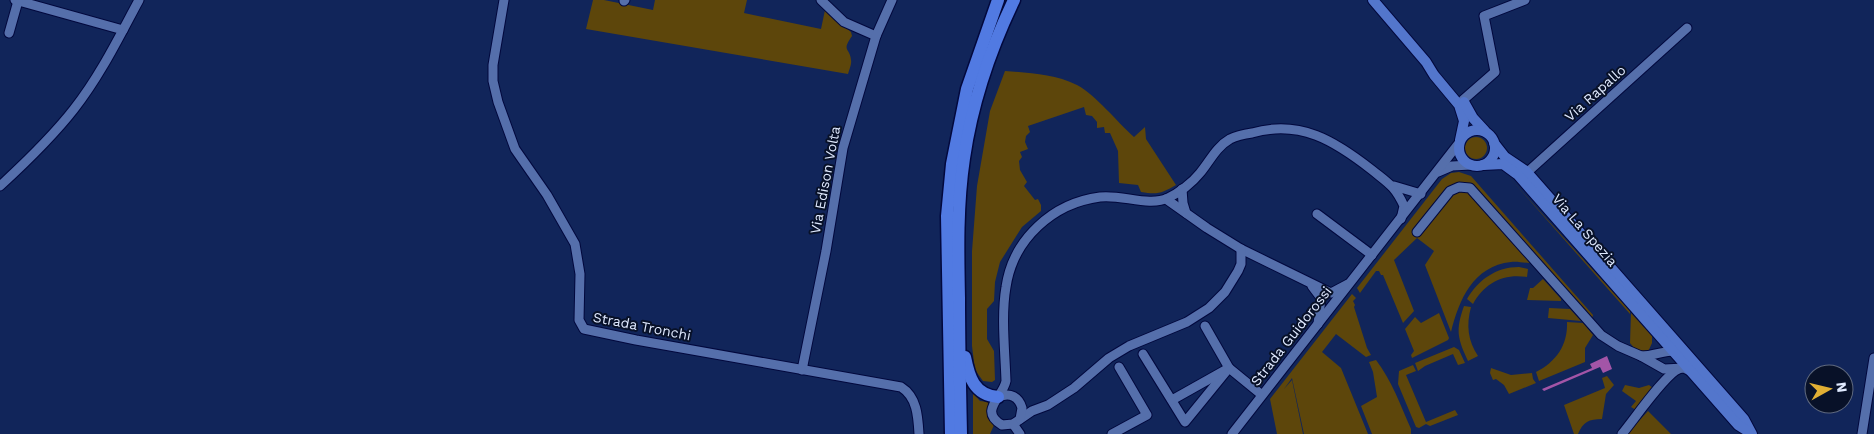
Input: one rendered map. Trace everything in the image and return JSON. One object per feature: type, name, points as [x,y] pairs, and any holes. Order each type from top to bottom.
[{"type":"highway","points":[[951,434],[948,216],[952,164],[968,90],[998,0]]},
{"type":"highway","points":[[990,27],[1011,1]]},
{"type":"highway","points":[[961,434],[958,274],[959,204],[968,135],[986,68],[1011,1]]},
{"type":"highway","points":[[958,274],[964,357],[968,372],[980,391],[999,397]]},
{"type":"main road","name":"Via La Spezia","points":[[1373,0],[1463,100],[1473,118],[1505,157],[1524,175],[1578,235],[1695,370],[1744,419],[1752,434]]},
{"type":"main road","name":"Via La Spezia","points":[[1425,60],[1432,73],[1462,111],[1464,124],[1460,142]]},
{"type":"main road","points":[[1471,165],[1462,158],[1459,151],[1460,142],[1465,134],[1472,130],[1480,130],[1487,133]]},
{"type":"main road","points":[[1483,165],[1494,154],[1494,143]]},
{"type":"main road","name":"Via La Spezia","points":[[1471,165],[1503,164],[1524,175]]},
{"type":"main road","name":"Via La Spezia","points":[[1578,235],[1619,277],[1659,328],[1664,360],[1695,370]]},
{"type":"street","points":[[10,33],[16,0],[123,30]]},
{"type":"street","points":[[0,186],[74,109],[98,74],[139,0]]},
{"type":"street","name":"Strada Tronchi","points":[[504,0],[493,65],[493,81],[498,102],[515,149],[547,195],[575,244],[580,274],[579,320],[581,326],[587,331],[900,387],[909,392],[914,400],[919,434]]},
{"type":"street","points":[[822,0],[844,22],[876,36]]},
{"type":"street","name":"Via Edison Volta","points":[[802,370],[826,251],[843,148],[876,36],[892,0]]},
{"type":"street","points":[[1463,100],[1495,72],[1484,16],[1525,0]]},
{"type":"street","name":"Via Rapallo","points":[[1524,175],[1687,28]]},
{"type":"street","points":[[1255,256],[1241,264],[1225,292],[1209,308],[1187,322],[1129,346],[1110,358],[1074,388],[1048,405],[1032,411],[1017,422],[1002,425],[994,419],[992,405],[999,397],[1006,381],[1006,287],[1014,259],[1034,230],[1050,216],[1072,204],[1090,199],[1112,197],[1152,201],[1166,199],[1182,189],[1199,174],[1219,147],[1232,138],[1262,130],[1291,128],[1307,131],[1346,150],[1394,186],[1421,194]]},
{"type":"street","name":"Strada Guidorossi","points":[[1232,434],[1460,142]]},
{"type":"street","points":[[1438,172],[1452,166],[1471,165]]},
{"type":"street","points":[[1394,186],[1404,206],[1401,218]]},
{"type":"street","points":[[1417,232],[1450,191],[1459,187],[1470,188],[1594,328],[1615,345],[1664,360]]},
{"type":"street","points":[[1182,189],[1186,213]]},
{"type":"street","points":[[1166,199],[1240,249],[1312,285],[1331,293],[1351,282]]},
{"type":"street","points":[[1317,214],[1372,256]]},
{"type":"street","points":[[1240,249],[1241,264]]},
{"type":"street","points":[[1312,285],[1322,298],[1318,325]]},
{"type":"street","points":[[1205,326],[1229,368],[1262,395]]},
{"type":"street","points":[[1143,354],[1185,422],[1229,368]]},
{"type":"street","points":[[1862,434],[1874,358]]},
{"type":"street","points":[[1657,389],[1664,360]]},
{"type":"street","points":[[1622,434],[1657,389],[1662,376],[1664,360]]},
{"type":"street","points":[[1112,434],[1147,415],[1119,367]]},
{"type":"street","points":[[1172,400],[1229,368]]},
{"type":"street","points":[[1006,381],[1022,408],[1017,422],[1020,434]]},
{"type":"street","points":[[999,397],[1006,394],[1035,405],[1048,405]]},
{"type":"street","points":[[997,434],[1002,425]]},
{"type":"shaded area","points":[[593,0],[604,0],[653,10],[655,0],[747,0],[744,13],[821,29],[825,10],[851,32],[852,36],[847,49],[851,65],[848,74],[586,29]]},
{"type":"shaded area","points":[[1005,71],[1042,75],[1068,81],[1092,95],[1134,137],[1145,127],[1146,139],[1176,185],[1163,192],[1152,193],[1141,192],[1138,185],[1119,183],[1118,151],[1110,133],[1105,133],[1104,127],[1097,128],[1097,122],[1092,116],[1086,115],[1084,107],[1028,126],[1030,132],[1026,136],[1025,142],[1028,149],[1020,152],[1022,157],[1019,161],[1020,170],[1027,182],[1024,186],[1035,200],[1038,199],[1041,211],[1022,227],[1000,262],[995,282],[994,301],[987,309],[987,339],[994,351],[995,380],[992,382],[983,381],[975,370],[972,346],[972,251],[977,186],[990,111]]},
{"type":"shaded area","points":[[1476,137],[1484,140],[1487,148],[1484,156],[1476,159],[1468,156],[1465,148],[1468,140]]},
{"type":"shaded area","points":[[1459,172],[1471,176],[1593,315],[1592,319],[1477,190],[1461,183],[1454,184],[1442,194],[1414,230],[1420,234],[1452,193],[1464,190],[1472,194],[1530,260],[1530,263],[1513,262],[1498,265],[1477,277],[1463,297],[1451,332],[1425,265],[1434,251],[1417,238],[1394,260],[1414,311],[1403,323],[1383,275],[1379,271],[1376,271],[1360,293],[1357,288],[1442,179],[1451,173]]},
{"type":"shaded area","points":[[1508,176],[1630,311],[1630,314]]},
{"type":"shaded area","points":[[1519,267],[1528,269],[1527,277],[1503,278],[1483,290],[1473,304],[1467,299],[1482,281],[1495,272]]},
{"type":"shaded area","points":[[1543,279],[1561,301],[1527,300],[1530,288],[1533,288]]},
{"type":"shaded area","points":[[1352,294],[1356,298],[1353,301],[1354,307],[1371,355],[1366,357],[1336,334],[1322,352],[1341,368],[1368,434],[1304,434],[1292,378],[1284,389],[1292,380],[1303,434],[1277,434],[1270,399]]},
{"type":"shaded area","points":[[1464,306],[1471,307],[1469,333],[1472,345],[1478,356],[1468,361],[1459,335],[1459,322]]},
{"type":"shaded area","points":[[1549,308],[1570,309],[1581,321],[1548,318]]},
{"type":"shaded area","points":[[1439,313],[1449,338],[1448,340],[1412,358],[1411,355],[1414,351],[1405,329],[1415,317],[1421,323]]},
{"type":"shaded area","points":[[1631,313],[1652,336],[1652,343],[1647,354],[1635,349],[1630,343]]},
{"type":"shaded area","points":[[1567,322],[1583,323],[1593,335],[1585,348],[1585,362],[1539,381],[1536,372],[1555,358],[1559,352],[1565,338]]},
{"type":"shaded area","points":[[1454,347],[1459,350],[1465,363],[1458,365],[1453,354],[1418,371],[1415,363]]},
{"type":"shaded area","points":[[1607,356],[1612,369],[1603,373],[1600,367],[1544,391],[1542,389],[1592,368],[1590,364]]},
{"type":"shaded area","points":[[1376,360],[1387,376],[1411,429],[1411,434],[1372,434],[1361,406],[1377,397],[1373,372],[1369,362]]},
{"type":"shaded area","points":[[1413,365],[1416,371],[1406,375],[1426,422],[1455,410],[1458,415],[1430,426],[1426,424],[1419,428],[1416,427],[1398,384],[1399,371]]},
{"type":"shaded area","points":[[1491,368],[1511,375],[1532,373],[1536,383],[1509,394],[1504,385],[1496,379],[1493,380],[1490,373]]},
{"type":"shaded area","points":[[1607,376],[1614,385],[1606,394],[1602,419],[1587,422],[1578,434],[1574,434],[1564,405],[1605,388],[1602,378]]},
{"type":"shaded area","points":[[1625,385],[1639,388],[1649,385],[1653,388],[1636,410],[1631,407],[1636,401],[1622,391]]},
{"type":"shaded area","points":[[973,393],[980,401],[989,402],[988,414],[994,425],[990,434],[973,434]]},
{"type":"shaded area","points":[[1648,411],[1671,434],[1627,434]]}]
